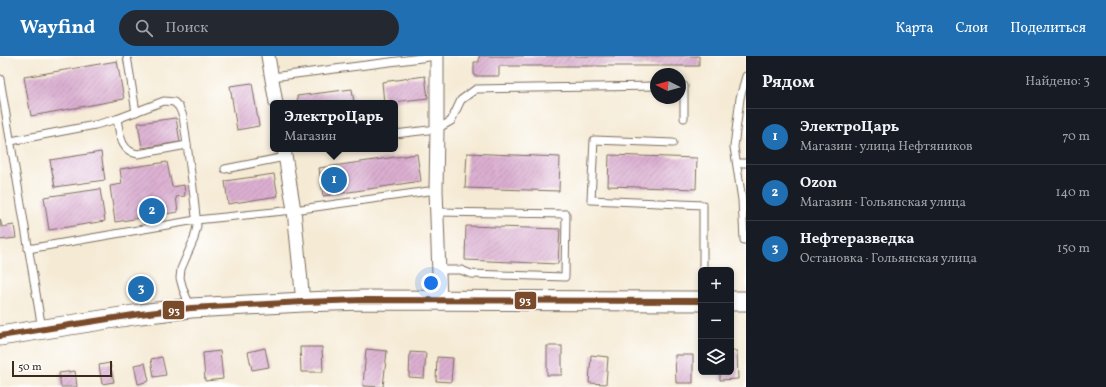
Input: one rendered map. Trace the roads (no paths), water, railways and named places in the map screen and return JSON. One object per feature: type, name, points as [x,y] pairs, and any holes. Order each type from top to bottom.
[{"type":"main road","points":[[0,336],[140,314],[191,308],[303,302],[363,300],[698,301]]},
{"type":"main road","points":[[734,301],[746,301]]},
{"type":"street","points":[[268,56],[276,100]]},
{"type":"street","points":[[437,56],[436,190],[440,301]]},
{"type":"street","points":[[285,153],[294,210],[303,302]]},
{"type":"lane","points":[[126,56],[136,112]]},
{"type":"lane","points":[[272,77],[437,56]]},
{"type":"lane","points":[[0,79],[3,121],[11,141],[42,330]]},
{"type":"lane","points":[[746,80],[740,98],[734,147],[742,200],[744,240],[746,240]]},
{"type":"lane","points":[[398,134],[437,129],[451,121],[461,100],[476,88],[650,86]]},
{"type":"lane","points":[[11,141],[95,125],[117,119],[164,101],[174,102],[180,107],[183,116],[194,188],[197,226],[194,239],[181,269],[180,278],[191,308]]},
{"type":"lane","points":[[684,104],[684,118]]},
{"type":"lane","points":[[117,119],[125,149],[130,153],[138,154],[187,145]]},
{"type":"lane","points":[[673,143],[594,140],[591,200],[703,205],[703,267]]},
{"type":"lane","points":[[225,169],[285,153]]},
{"type":"lane","points":[[736,163],[746,163]]},
{"type":"lane","points":[[28,249],[196,220],[294,210],[436,190]]},
{"type":"lane","points":[[437,212],[566,214],[565,277],[471,274],[461,270],[439,270]]},
{"type":"place","name":"ЭлектроЦарь","points":[[334,180]]},
{"type":"place","name":"Ozon","points":[[152,211]]},
{"type":"place","name":"Нефтеразведка","points":[[141,289]]}]
